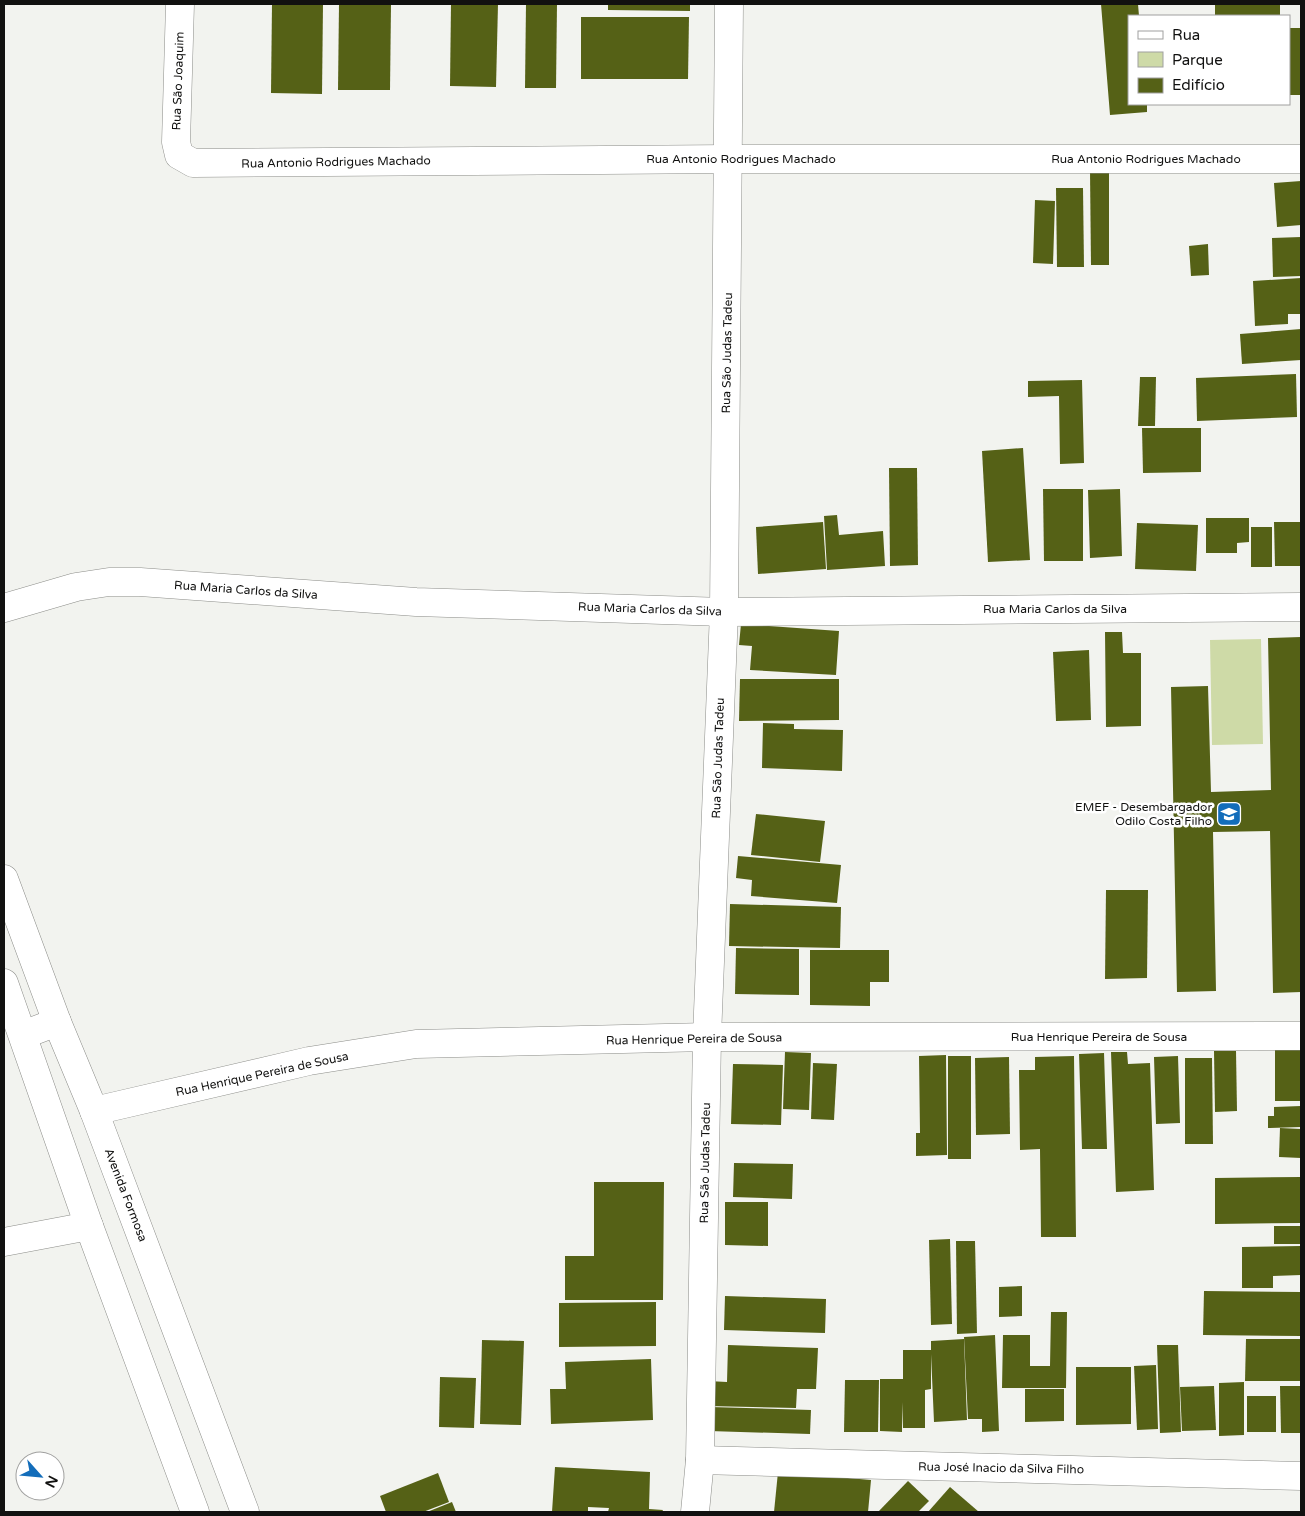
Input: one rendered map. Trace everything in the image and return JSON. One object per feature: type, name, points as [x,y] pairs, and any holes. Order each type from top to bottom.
[{"type":"street","name":"Rua São Joaquim","points":[[180,4],[176,142],[178,152],[182,157]]},
{"type":"street","name":"Rua São Judas Tadeu","points":[[695,1512],[700,1460],[707,1037],[724,612],[729,4]]},
{"type":"street","name":"Rua Antonio Rodrigues Machado","points":[[182,157],[197,163],[729,159],[1301,159]]},
{"type":"street","name":"Rua Maria Carlos da Silva","points":[[4,608],[76,587],[109,582],[132,582],[416,602],[724,612],[1301,608]]},
{"type":"street","name":"Avenida Formosa","points":[[4,879],[57,1022],[94,1111],[244,1512]]},
{"type":"street","points":[[4,983],[89,1226],[195,1512]]},
{"type":"street","points":[[23,1034],[57,1022]]},
{"type":"street","name":"Rua Henrique Pereira de Sousa","points":[[94,1111],[309,1061],[416,1044],[707,1037],[1301,1036]]},
{"type":"street","points":[[4,1242],[89,1226]]},
{"type":"street","name":"Rua José Inacio da Silva Filho","points":[[700,1460],[1301,1476]]},
{"type":"green space","points":[[1261,639],[1263,744],[1212,745],[1210,640]]},
{"type":"building","points":[[272,4],[323,4],[322,94],[271,93]]},
{"type":"building","points":[[339,4],[391,4],[390,90],[338,90]]},
{"type":"building","points":[[451,4],[498,4],[496,87],[450,86]]},
{"type":"building","points":[[526,4],[557,4],[556,88],[525,88]]},
{"type":"building","points":[[608,4],[690,4],[690,11],[608,10]]},
{"type":"building","points":[[1101,4],[1138,4],[1139,15],[1128,15],[1128,105],[1147,105],[1147,112],[1110,115]]},
{"type":"building","points":[[1215,4],[1280,4],[1280,15],[1215,15]]},
{"type":"building","points":[[581,17],[689,17],[688,79],[581,79]]},
{"type":"building","points":[[1290,28],[1301,28],[1301,95],[1290,95]]},
{"type":"building","points":[[1090,171],[1109,171],[1109,265],[1091,265]]},
{"type":"building","points":[[1301,181],[1301,225],[1277,227],[1274,183]]},
{"type":"building","points":[[1056,188],[1083,188],[1084,267],[1057,267]]},
{"type":"building","points":[[1035,200],[1055,201],[1053,264],[1033,263]]},
{"type":"building","points":[[1301,237],[1301,276],[1273,277],[1272,238]]},
{"type":"building","points":[[1208,244],[1209,275],[1191,276],[1189,246]]},
{"type":"building","points":[[1301,278],[1301,314],[1288,314],[1288,324],[1255,326],[1253,281]]},
{"type":"building","points":[[1301,329],[1301,360],[1242,364],[1240,334]]},
{"type":"building","points":[[1296,374],[1297,417],[1197,421],[1196,378]]},
{"type":"building","points":[[1140,377],[1156,377],[1155,426],[1138,426]]},
{"type":"building","points":[[1082,380],[1084,463],[1060,464],[1059,396],[1028,397],[1028,381]]},
{"type":"building","points":[[1142,428],[1201,428],[1201,472],[1143,473]]},
{"type":"building","points":[[1023,448],[1030,560],[988,562],[982,451]]},
{"type":"building","points":[[889,468],[917,468],[918,565],[890,566]]},
{"type":"building","points":[[1043,489],[1083,489],[1083,561],[1044,561]]},
{"type":"building","points":[[1120,489],[1122,556],[1090,558],[1088,490]]},
{"type":"building","points":[[837,515],[839,535],[883,531],[885,566],[827,570],[824,516]]},
{"type":"building","points":[[1206,518],[1249,518],[1249,542],[1237,543],[1237,553],[1206,553]]},
{"type":"building","points":[[823,522],[826,569],[758,574],[756,527]]},
{"type":"building","points":[[1274,522],[1300,522],[1301,566],[1275,566]]},
{"type":"building","points":[[1137,523],[1198,525],[1196,571],[1135,569]]},
{"type":"building","points":[[1251,527],[1272,527],[1272,567],[1251,567]]},
{"type":"building","points":[[741,624],[839,631],[836,675],[750,670],[752,646],[739,645]]},
{"type":"building","points":[[1105,632],[1122,632],[1123,653],[1141,653],[1141,726],[1106,727]]},
{"type":"building","points":[[1301,637],[1301,992],[1273,993],[1270,831],[1213,832],[1216,991],[1177,992],[1171,687],[1208,686],[1211,792],[1271,790],[1268,638]]},
{"type":"building","points":[[1089,650],[1091,720],[1056,721],[1053,652]]},
{"type":"building","points":[[740,679],[839,679],[839,720],[739,721]]},
{"type":"building","points":[[763,723],[794,724],[794,729],[843,730],[842,771],[762,768]]},
{"type":"building","points":[[756,814],[825,821],[820,862],[751,855]]},
{"type":"building","points":[[738,856],[841,865],[837,903],[751,896],[752,880],[736,878]]},
{"type":"building","points":[[1106,890],[1148,890],[1147,978],[1105,979]]},
{"type":"building","points":[[730,904],[841,907],[840,948],[729,946]]},
{"type":"building","points":[[736,948],[799,949],[799,995],[735,994]]},
{"type":"building","points":[[810,950],[889,950],[889,982],[870,982],[870,1006],[810,1005]]},
{"type":"building","points":[[1275,1047],[1301,1047],[1301,1101],[1275,1101]]},
{"type":"building","points":[[1214,1051],[1236,1051],[1237,1111],[1215,1112]]},
{"type":"building","points":[[785,1052],[811,1053],[809,1110],[783,1109]]},
{"type":"building","points":[[1111,1052],[1127,1052],[1128,1064],[1150,1063],[1154,1190],[1116,1192]]},
{"type":"building","points":[[1104,1053],[1107,1149],[1082,1149],[1079,1054]]},
{"type":"building","points":[[946,1055],[947,1155],[916,1156],[916,1133],[920,1133],[919,1056]]},
{"type":"building","points":[[948,1056],[971,1056],[971,1159],[948,1159]]},
{"type":"building","points":[[1074,1056],[1076,1237],[1041,1237],[1040,1149],[1020,1150],[1019,1070],[1035,1070],[1035,1057]]},
{"type":"building","points":[[1178,1056],[1180,1123],[1156,1124],[1154,1057]]},
{"type":"building","points":[[1009,1057],[1010,1134],[976,1135],[975,1058]]},
{"type":"building","points":[[1185,1058],[1212,1058],[1213,1144],[1185,1144]]},
{"type":"building","points":[[813,1063],[837,1064],[834,1120],[811,1119]]},
{"type":"building","points":[[733,1064],[783,1065],[781,1125],[731,1124]]},
{"type":"building","points":[[1301,1106],[1301,1127],[1268,1128],[1268,1116],[1274,1116],[1274,1107]]},
{"type":"building","points":[[1280,1128],[1301,1129],[1301,1158],[1279,1157]]},
{"type":"building","points":[[734,1163],[793,1164],[792,1199],[733,1197]]},
{"type":"building","points":[[1301,1177],[1301,1223],[1215,1224],[1215,1178]]},
{"type":"building","points":[[594,1182],[664,1182],[663,1300],[565,1300],[565,1256],[594,1256]]},
{"type":"building","points":[[725,1202],[768,1202],[768,1246],[725,1245]]},
{"type":"building","points":[[1274,1226],[1301,1226],[1301,1244],[1274,1244]]},
{"type":"building","points":[[950,1239],[952,1324],[931,1325],[929,1240]]},
{"type":"building","points":[[956,1241],[975,1241],[977,1333],[957,1334]]},
{"type":"building","points":[[1301,1246],[1301,1275],[1273,1276],[1273,1288],[1242,1288],[1242,1247]]},
{"type":"building","points":[[1022,1286],[1022,1316],[999,1317],[999,1287]]},
{"type":"building","points":[[1204,1291],[1301,1292],[1301,1336],[1203,1335]]},
{"type":"building","points":[[725,1296],[826,1299],[825,1333],[724,1330]]},
{"type":"building","points":[[656,1302],[656,1346],[559,1347],[559,1303]]},
{"type":"building","points":[[1051,1312],[1067,1312],[1066,1388],[1002,1388],[1003,1335],[1030,1335],[1030,1366],[1050,1366]]},
{"type":"building","points":[[995,1335],[999,1431],[982,1432],[982,1419],[968,1419],[964,1337]]},
{"type":"building","points":[[964,1339],[967,1420],[934,1422],[931,1354],[931,1389],[925,1390],[925,1428],[903,1428],[902,1402],[902,1432],[880,1431],[880,1379],[903,1379],[903,1350],[931,1350],[931,1341]]},
{"type":"building","points":[[1246,1339],[1301,1339],[1301,1381],[1245,1381]]},
{"type":"building","points":[[482,1340],[524,1341],[521,1425],[480,1424]]},
{"type":"building","points":[[728,1345],[818,1348],[816,1389],[797,1389],[796,1408],[707,1406],[708,1381],[727,1382]]},
{"type":"building","points":[[1157,1345],[1178,1345],[1181,1432],[1160,1433]]},
{"type":"building","points":[[651,1359],[653,1420],[551,1424],[550,1389],[566,1389],[565,1362]]},
{"type":"building","points":[[1156,1365],[1158,1429],[1137,1430],[1134,1366]]},
{"type":"building","points":[[1076,1367],[1131,1367],[1131,1424],[1076,1425]]},
{"type":"building","points":[[440,1377],[476,1378],[474,1428],[439,1427]]},
{"type":"building","points":[[845,1380],[879,1380],[878,1432],[844,1432]]},
{"type":"building","points":[[1244,1382],[1244,1435],[1219,1436],[1219,1383]]},
{"type":"building","points":[[1214,1386],[1216,1430],[1182,1431],[1180,1387]]},
{"type":"building","points":[[1280,1386],[1301,1386],[1301,1433],[1281,1433]]},
{"type":"building","points":[[1025,1389],[1064,1389],[1064,1421],[1025,1422]]},
{"type":"building","points":[[1247,1396],[1276,1396],[1276,1432],[1247,1432]]},
{"type":"building","points":[[710,1407],[811,1410],[810,1434],[709,1431]]},
{"type":"building","points":[[555,1467],[650,1472],[649,1509],[663,1510],[662,1512],[608,1512],[609,1508],[588,1507],[588,1512],[552,1512]]},
{"type":"building","points":[[778,1472],[871,1480],[868,1512],[774,1512]]},
{"type":"building","points":[[438,1473],[449,1502],[423,1512],[386,1512],[380,1496]]},
{"type":"building","points":[[908,1481],[929,1501],[918,1512],[878,1512]]},
{"type":"building","points":[[950,1487],[979,1512],[928,1512]]},
{"type":"building","points":[[452,1502],[456,1512],[427,1512]]},
{"type":"place","name":"EMEF - Desembargador Odilo Costa Filho","points":[[1229,814]]}]
